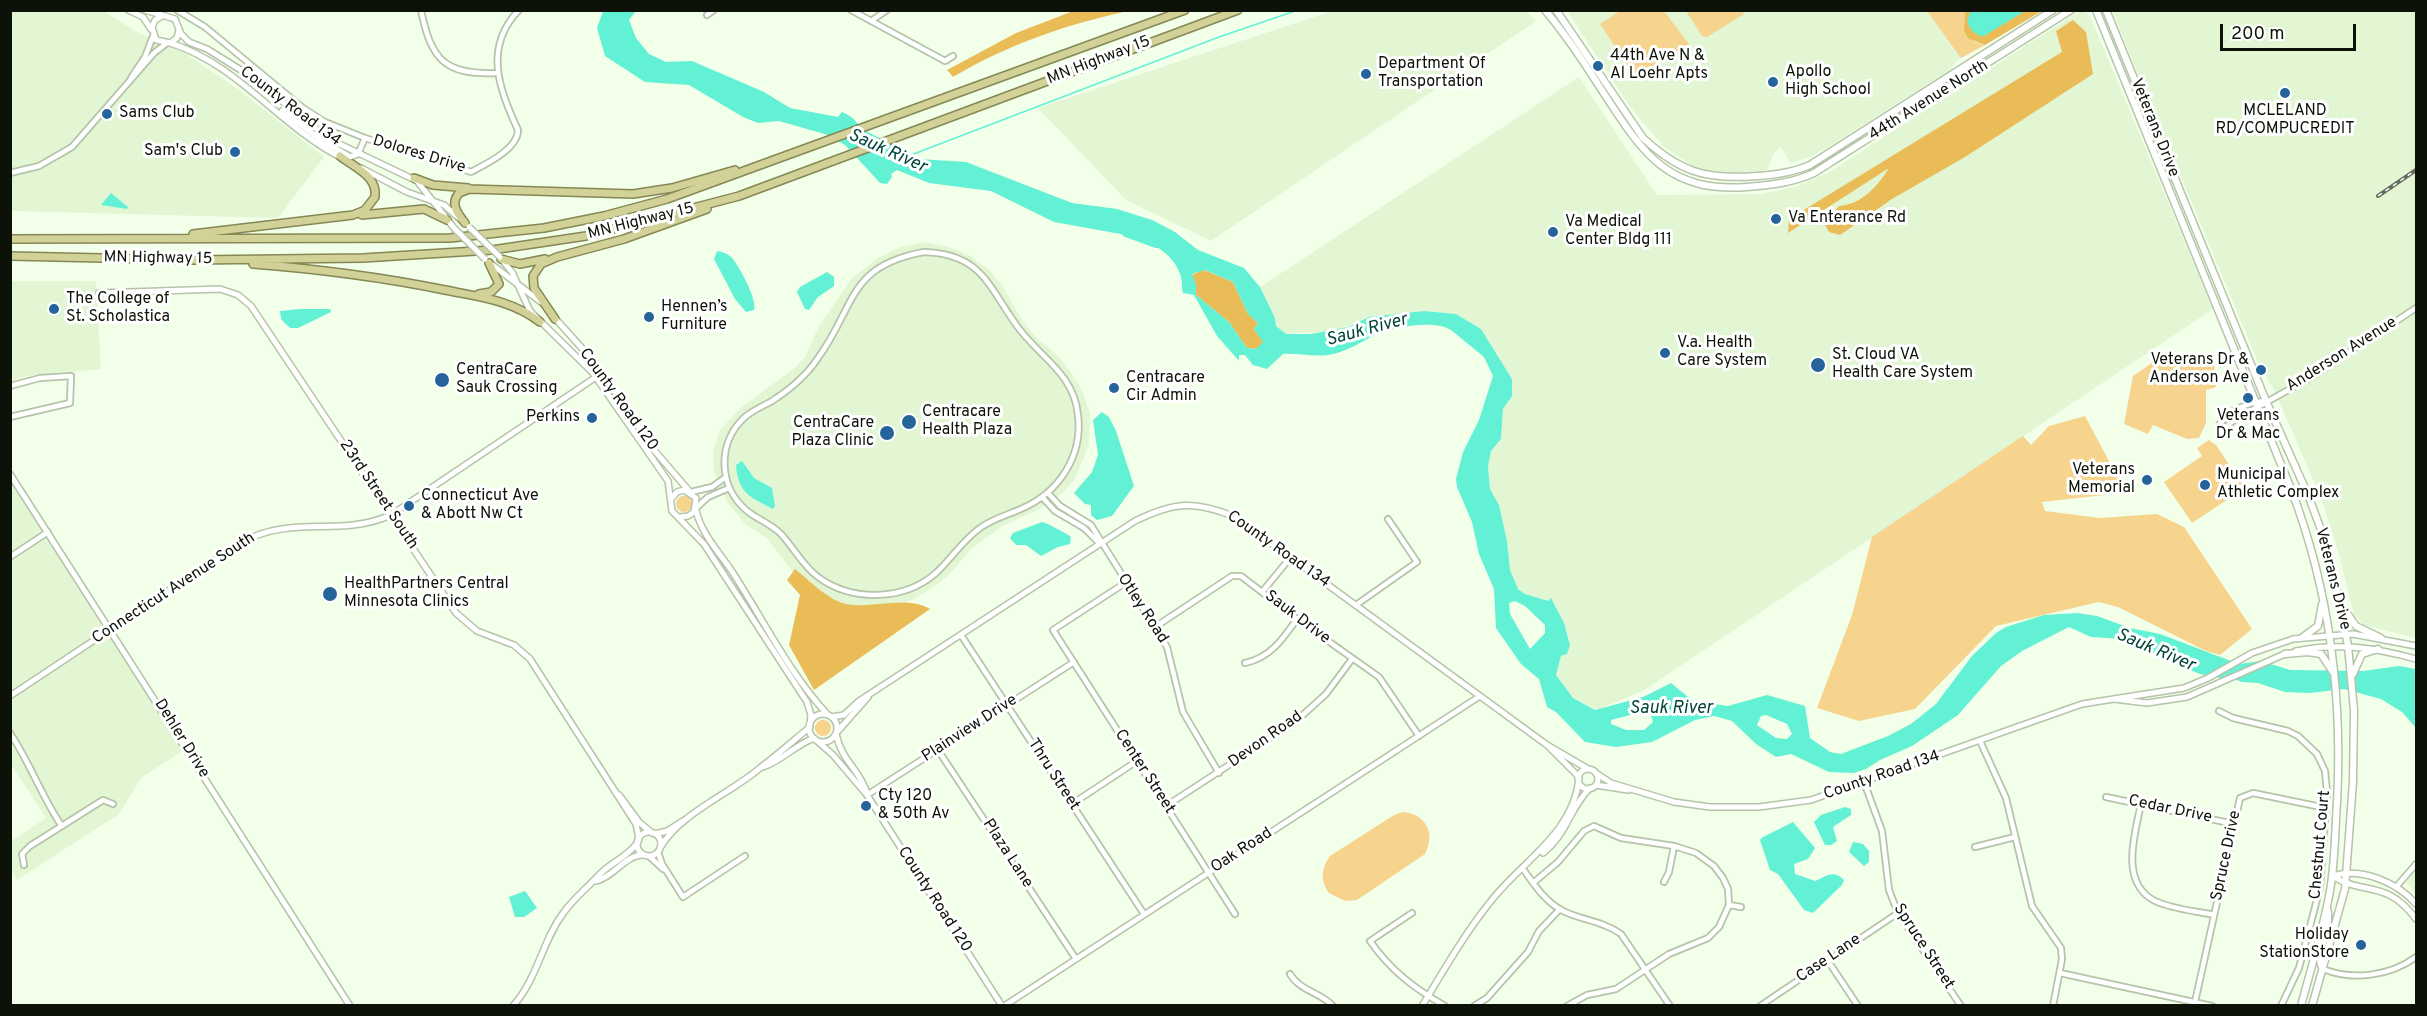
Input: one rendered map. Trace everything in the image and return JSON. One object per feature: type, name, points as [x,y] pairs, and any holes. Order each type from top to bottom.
[{"type":"highway","name":"MN Highway 15","points":[[10,239],[450,238],[498,234],[604,216],[667,199],[1185,10]]},
{"type":"highway","name":"MN Highway 15","points":[[10,256],[194,260],[382,258],[492,250],[597,234],[743,195],[1238,10]]},
{"type":"highway","points":[[414,178],[434,185],[474,189],[633,194],[672,188],[798,152]]},
{"type":"highway","points":[[331,218],[360,213],[369,207],[375,197],[376,188],[372,180],[340,156]]},
{"type":"highway","points":[[467,225],[455,209],[455,198],[459,193],[474,189]]},
{"type":"highway","points":[[500,258],[520,264],[589,250],[679,221],[743,195]]},
{"type":"highway","points":[[150,238],[418,209],[430,211],[447,220]]},
{"type":"highway","points":[[555,319],[538,296],[532,281],[538,266],[558,256]]},
{"type":"highway","points":[[194,260],[336,270],[462,293],[519,307],[540,322]]},
{"type":"highway","points":[[462,293],[484,295],[496,288],[497,275],[487,261]]},
{"type":"main road","points":[[1545,10],[1585,59]]},
{"type":"main road","points":[[1556,10],[1585,59]]},
{"type":"main road","name":"44th Avenue North","points":[[1585,59],[1643,138],[1679,166],[1695,173],[1726,178],[1783,174],[1817,161],[2054,10]]},
{"type":"main road","name":"44th Avenue North","points":[[1585,59],[1634,140],[1666,171],[1689,182],[1716,187],[1783,183],[1822,169],[2071,10]]},
{"type":"main road","name":"Veterans Drive","points":[[2096,10],[2305,527],[2331,634],[2332,663],[2339,711],[2340,769],[2332,876],[2327,907],[2301,1005]]},
{"type":"main road","name":"Veterans Drive","points":[[2106,10],[2266,401],[2311,502],[2337,591],[2346,634],[2354,710],[2353,782],[2347,874],[2312,1005]]},
{"type":"main road","points":[[2303,637],[2315,630],[2320,623],[2321,586]]},
{"type":"main road","points":[[2337,591],[2352,622],[2381,638]]},
{"type":"main road","points":[[2351,680],[2357,662],[2364,652],[2378,649]]},
{"type":"main road","points":[[2285,654],[2318,653],[2332,663]]},
{"type":"main road","points":[[2323,969],[2320,960],[2330,917],[2327,907]]},
{"type":"street","points":[[128,10],[146,20],[159,42],[169,43]]},
{"type":"street","points":[[10,173],[39,166],[72,147],[160,46],[169,43],[178,35],[179,27],[175,19],[145,10]]},
{"type":"street","name":"Dolores Drive","points":[[177,10],[211,32],[315,116],[365,138],[471,172],[511,146],[518,134],[496,73],[501,39],[519,10]]},
{"type":"street","points":[[422,10],[427,38],[444,64],[469,74],[496,73]]},
{"type":"street","points":[[707,15],[714,10]]},
{"type":"street","points":[[851,10],[945,61],[953,57]]},
{"type":"street","points":[[871,21],[887,10]]},
{"type":"street","points":[[130,81],[153,34],[155,20],[162,16]]},
{"type":"street","name":"County Road 134","points":[[179,27],[189,42],[252,77],[318,131],[358,154],[414,178],[454,228]]},
{"type":"street","name":"County Road 134","points":[[169,43],[195,52],[236,78],[309,137],[340,156],[407,192],[448,208],[467,225]]},
{"type":"street","points":[[265,101],[333,148],[350,157],[358,154],[365,138]]},
{"type":"street","points":[[2161,168],[2169,165]]},
{"type":"street","name":"County Road 120","points":[[467,225],[512,272],[526,306],[596,377],[668,481],[670,501]]},
{"type":"street","name":"County Road 120","points":[[454,228],[487,261],[534,296],[555,319],[597,366],[654,450],[690,492]]},
{"type":"street","points":[[936,253],[957,258],[982,274],[996,290],[1017,326],[1055,365],[1072,392],[1079,417],[1074,456],[1062,477],[1048,493],[983,526],[964,542],[938,571],[917,585],[878,596],[850,592],[819,578],[803,564],[780,533],[745,509],[729,488],[726,477],[725,450],[732,432],[752,411],[793,386],[817,361],[862,282],[879,267],[898,258],[936,253]]},
{"type":"street","name":"23rd Street South","points":[[99,292],[220,289],[245,300],[463,620],[477,631],[514,645],[530,659],[637,827],[639,840]]},
{"type":"street","name":"Anderson Avenue","points":[[2266,401],[2255,401],[2224,418],[2219,429],[2221,436],[2229,424],[2310,378],[2416,308]]},
{"type":"street","points":[[10,386],[40,378],[71,376],[70,403],[11,417]]},
{"type":"street","name":"Connecticut Avenue South","points":[[10,696],[256,535],[288,527],[362,524],[391,515],[596,377]]},
{"type":"street","name":"Dehler Drive","points":[[10,474],[350,1005]]},
{"type":"street","points":[[726,477],[712,487],[690,492],[677,492],[670,501],[670,508],[704,544],[807,702],[811,715],[810,726],[815,739]]},
{"type":"street","points":[[677,516],[688,516],[708,497],[729,488]]},
{"type":"street","points":[[690,492],[697,501],[696,509],[703,531],[732,572],[811,697],[836,724],[836,733],[827,741],[815,739],[797,745],[772,764],[761,768]]},
{"type":"street","points":[[1048,493],[1060,506],[1091,525],[1101,545]]},
{"type":"street","points":[[1042,497],[1055,510],[1084,528],[1101,545]]},
{"type":"street","name":"County Road 134","points":[[830,716],[842,716],[869,695],[1158,510],[1192,504],[1235,517],[1547,745],[1608,782],[1694,805],[1738,808],[1811,800],[2080,705],[2110,698],[2175,690],[2202,681],[2248,656],[2303,637],[2346,634],[2381,638],[2416,646]]},
{"type":"street","points":[[1356,605],[1417,562],[1388,519]]},
{"type":"street","points":[[10,557],[48,532]]},
{"type":"street","name":"Otley Road","points":[[1101,545],[1167,647],[1182,712],[1219,773]]},
{"type":"street","points":[[1263,592],[1290,558]]},
{"type":"street","name":"Sauk Drive","points":[[1155,627],[1232,576],[1241,576],[1379,677],[1419,736]]},
{"type":"street","name":"Center Street","points":[[1125,583],[1053,630],[1235,914]]},
{"type":"street","points":[[1245,663],[1258,661],[1279,644],[1297,619]]},
{"type":"street","name":"Thru Street","points":[[961,636],[1144,914]]},
{"type":"street","name":"County Road 134","points":[[2110,698],[2147,703],[2193,695],[2271,658],[2333,646],[2378,649],[2416,659]]},
{"type":"street","name":"Devon Road","points":[[1166,806],[1295,722],[1326,694],[1352,659]]},
{"type":"street","name":"Plainview Drive","points":[[867,795],[1074,662]]},
{"type":"street","name":"County Road 134","points":[[836,733],[869,695]]},
{"type":"street","name":"Oak Road","points":[[1003,1005],[1480,696]]},
{"type":"street","name":"Chestnut Court","points":[[2218,711],[2233,718],[2288,731],[2305,741],[2317,754],[2325,771],[2326,808],[2322,873],[2317,900],[2299,968],[2281,1005]]},
{"type":"street","points":[[513,1005],[531,981],[563,912],[599,875],[626,856],[644,834],[667,831],[761,768],[810,726],[816,716],[830,716]]},
{"type":"street","name":"County Road 120","points":[[836,733],[838,747],[863,782],[867,795]]},
{"type":"street","points":[[10,734],[28,760],[40,792],[61,825]]},
{"type":"street","name":"County Road 120","points":[[815,739],[833,755],[867,795],[1003,1005]]},
{"type":"street","points":[[1980,741],[2006,798],[2032,906],[2061,948],[2060,973],[2053,1005]]},
{"type":"street","name":"County Road 134","points":[[1547,745],[1579,778],[1582,786],[1647,794]]},
{"type":"street","name":"Plaza Lane","points":[[938,750],[1076,959]]},
{"type":"street","points":[[1072,804],[1137,761]]},
{"type":"street","points":[[1534,859],[1567,814],[1579,778],[1588,769]]},
{"type":"street","points":[[1422,1005],[1484,910],[1523,869],[1560,836],[1582,797],[1593,787],[1596,773]]},
{"type":"street","name":"Spruce Street","points":[[1864,783],[1881,831],[1889,890],[1898,913],[1961,1005]]},
{"type":"street","name":"23rd Street South","points":[[614,789],[639,822],[654,834]]},
{"type":"street","name":"Spruce Drive","points":[[2195,1002],[2240,798],[2248,793],[2326,808]]},
{"type":"street","name":"Cedar Drive","points":[[2106,797],[2234,824]]},
{"type":"street","points":[[24,865],[22,855],[25,850],[61,825],[102,800],[112,804]]},
{"type":"street","points":[[2141,804],[2131,850],[2133,868],[2143,889],[2157,902],[2214,915]]},
{"type":"street","points":[[596,880],[603,879],[634,856],[648,856],[659,850],[670,834],[690,816]]},
{"type":"street","points":[[1533,883],[1558,862],[1584,831],[1594,826],[1621,838],[1674,846],[1696,854],[1719,872],[1728,889],[1729,905],[1723,922],[1711,935],[1676,951],[1616,989],[1587,995],[1567,1005]]},
{"type":"street","points":[[654,834],[660,840],[659,850],[671,878],[683,897],[745,856]]},
{"type":"street","points":[[1975,847],[2015,837]]},
{"type":"street","points":[[639,840],[639,849],[671,878]]},
{"type":"street","points":[[1664,882],[1669,872],[1674,846]]},
{"type":"street","points":[[2396,887],[2416,864]]},
{"type":"street","points":[[1523,869],[1533,883],[1560,909],[1616,930],[1670,1005]]},
{"type":"street","points":[[2332,876],[2347,874],[2371,877],[2396,887],[2416,904]]},
{"type":"street","points":[[2332,876],[2392,895],[2416,919]]},
{"type":"street","points":[[1729,905],[1741,907]]},
{"type":"street","points":[[1474,1005],[1487,998],[1528,952],[1539,931],[1560,909]]},
{"type":"street","points":[[1412,913],[1370,941],[1384,961],[1404,981],[1445,1005]]},
{"type":"street","name":"Case Lane","points":[[1762,1005],[1898,913]]},
{"type":"street","points":[[2323,969],[2342,975],[2372,974],[2401,967],[2416,957]]},
{"type":"street","points":[[1828,961],[1858,1005]]},
{"type":"street","points":[[2060,973],[2212,1005]]},
{"type":"street","points":[[1290,974],[1299,985],[1333,1005]]},
{"type":"shaded area","points":[[1076,10],[1128,11],[1082,23],[1016,45],[953,77],[947,70],[1016,33]]},
{"type":"shaded area","name":"Apollo High School","points":[[2009,10],[2018,25],[1956,61],[1950,70],[1825,149],[1810,157],[1790,163],[1781,147],[1775,151],[1767,170],[1727,173],[1694,167],[1663,146],[1630,107],[1567,11]]},
{"type":"shaded area","points":[[11,11],[103,11],[139,33],[186,54],[238,89],[324,157],[278,218],[11,211]]},
{"type":"shaded area","points":[[1332,11],[1526,11],[1536,21],[1211,241],[1126,200],[1038,108]]},
{"type":"shaded area","points":[[1620,11],[1664,11],[1689,44],[1638,76],[1634,75],[1600,24]]},
{"type":"shaded area","points":[[1686,11],[1742,11],[1744,14],[1707,37],[1702,36]]},
{"type":"shaded area","points":[[1927,11],[1965,11],[1975,42],[1985,45],[1961,58]]},
{"type":"shaded area","points":[[1965,11],[2042,11],[1985,45],[1968,38],[1964,31]]},
{"type":"shaded area","name":"St. Cloud VA Health Care System","points":[[2080,11],[2090,16],[2213,309],[1643,691],[1597,710],[1573,698],[1556,675],[1556,668],[1570,640],[1555,604],[1525,594],[1515,585],[1510,570],[1507,541],[1499,505],[1490,489],[1488,466],[1491,451],[1501,439],[1503,409],[1512,396],[1512,379],[1481,329],[1456,314],[1424,311],[1369,317],[1335,331],[1286,334],[1276,326],[1275,318],[1260,287],[1579,77],[1657,195],[1759,194],[1795,187],[1829,172]]},
{"type":"shaded area","points":[[2112,11],[2416,11],[2416,638],[2364,625],[2354,615],[2322,500],[2275,392],[2260,367]]},
{"type":"shaded area","points":[[2073,20],[2086,32],[2093,74],[1965,157],[1892,199],[1840,235],[1829,232],[1824,223],[1839,206],[1855,202],[1868,193],[1889,168],[1788,233],[1789,219],[2062,52],[2056,31]]},
{"type":"shaded area","name":"Centracare Health Plaza","points":[[925,242],[949,247],[969,255],[989,270],[1002,285],[1023,322],[1062,360],[1081,388],[1090,413],[1089,445],[1074,481],[1060,495],[1040,509],[1002,526],[970,550],[946,578],[915,599],[882,608],[843,608],[795,575],[767,538],[745,524],[727,502],[714,472],[713,450],[720,430],[742,407],[796,367],[805,357],[819,326],[852,278],[878,258],[901,247]]},
{"type":"shaded area","points":[[1204,270],[1233,282],[1248,314],[1258,323],[1254,329],[1264,342],[1256,349],[1247,348],[1229,322],[1196,295],[1196,285],[1191,275]]},
{"type":"shaded area","points":[[10,281],[96,281],[101,369],[25,376],[11,381]]},
{"type":"shaded area","points":[[2166,353],[2214,364],[2216,387],[2206,390],[2206,423],[2199,438],[2187,439],[2153,425],[2148,434],[2124,424],[2133,376]]},
{"type":"shaded area","points":[[2085,416],[2118,478],[2111,491],[2105,495],[2042,502],[2045,511],[2100,518],[2157,514],[2184,527],[2252,629],[2220,655],[2206,651],[2118,607],[2099,602],[1996,626],[1915,709],[1859,721],[1817,708],[1852,615],[1872,537],[2023,436],[2031,445],[2049,426]]},
{"type":"shaded area","name":"Municipal Athletic Complex","points":[[2209,440],[2216,445],[2245,488],[2192,523],[2164,482],[2202,456],[2197,448]]},
{"type":"shaded area","points":[[10,479],[109,627],[11,692],[10,692]]},
{"type":"shaded area","points":[[684,496],[690,498],[692,504],[690,510],[684,512],[678,510],[676,504],[678,498]]},
{"type":"shaded area","points":[[795,569],[839,602],[857,605],[911,603],[930,609],[814,690],[789,645],[800,595],[787,580]]},
{"type":"shaded area","points":[[111,632],[186,749],[142,777],[119,814],[17,880],[11,870],[10,842],[46,818],[11,764],[11,700]]},
{"type":"shaded area","points":[[820,720],[826,720],[831,728],[829,734],[820,736],[815,731],[815,725]]},
{"type":"shaded area","points":[[1403,812],[1418,816],[1427,826],[1429,839],[1425,854],[1357,900],[1345,901],[1329,893],[1324,884],[1323,874],[1330,856],[1394,815]]},
{"type":"shaded area","points":[[2416,870],[2416,894],[2406,883]]},
{"type":"water","points":[[1971,10],[2025,11],[1981,36],[1975,33],[1967,21]]},
{"type":"water","name":"Sauk River","points":[[603,11],[636,11],[629,20],[636,38],[649,54],[666,62],[692,61],[764,92],[790,108],[838,117],[842,112],[866,131],[919,159],[966,162],[1072,203],[1117,209],[1152,220],[1175,232],[1198,250],[1244,268],[1260,287],[1275,318],[1276,326],[1286,334],[1311,334],[1348,327],[1369,317],[1424,311],[1456,314],[1481,329],[1512,379],[1512,396],[1503,409],[1501,439],[1491,451],[1488,466],[1490,489],[1499,505],[1507,541],[1510,570],[1518,589],[1525,594],[1548,601],[1551,598],[1564,623],[1570,645],[1567,654],[1561,656],[1556,675],[1573,698],[1595,710],[1643,697],[1671,683],[1693,701],[1728,706],[1767,695],[1805,706],[1810,738],[1830,752],[1841,754],[1888,736],[1911,724],[1936,704],[1972,656],[1996,633],[2006,627],[2044,615],[2077,613],[2097,616],[2130,628],[2160,634],[2239,664],[2261,661],[2290,670],[2363,671],[2399,666],[2416,669],[2416,728],[2402,712],[2381,699],[2344,689],[2310,693],[2285,692],[2258,683],[2242,682],[2193,663],[2134,648],[2122,639],[2091,637],[2069,627],[2022,651],[2001,666],[1958,715],[1912,746],[1854,773],[1829,772],[1791,754],[1776,757],[1756,744],[1732,721],[1714,716],[1695,720],[1652,742],[1616,747],[1585,742],[1556,712],[1547,707],[1539,679],[1521,664],[1496,628],[1494,589],[1479,554],[1472,522],[1457,487],[1456,479],[1463,452],[1479,420],[1493,376],[1484,357],[1451,330],[1436,325],[1395,328],[1333,354],[1320,356],[1283,354],[1267,369],[1253,365],[1245,355],[1239,355],[1239,361],[1217,336],[1194,295],[1183,293],[1181,277],[1173,261],[1150,243],[1137,237],[1054,222],[991,191],[929,183],[897,170],[891,174],[892,177],[887,184],[880,183],[845,145],[828,135],[779,121],[758,123],[743,117],[689,85],[645,82],[605,56],[597,28]],"holes":[[[1205,270],[1233,282],[1248,314],[1258,323],[1254,329],[1263,342],[1256,349],[1247,348],[1229,322],[1196,295],[1196,285],[1192,274]],[[1515,601],[1525,606],[1545,625],[1545,633],[1530,649],[1510,614],[1509,603]],[[1646,711],[1651,715],[1653,722],[1644,730],[1626,730],[1611,724],[1611,720]],[[1766,715],[1787,724],[1792,734],[1787,739],[1776,738],[1757,725],[1761,716]]]},
{"type":"water","points":[[111,193],[128,207],[127,209],[101,205]]},
{"type":"water","points":[[717,251],[729,256],[739,267],[751,291],[754,310],[746,312],[735,299],[714,259]]},
{"type":"water","points":[[827,272],[834,277],[834,286],[818,297],[809,310],[805,309],[797,292],[800,287]]},
{"type":"water","points":[[330,309],[331,312],[298,328],[290,328],[281,319],[280,311]]},
{"type":"water","points":[[1102,412],[1109,417],[1116,431],[1134,486],[1112,516],[1097,520],[1091,515],[1091,505],[1085,504],[1074,493],[1092,472],[1098,455],[1093,420]]},
{"type":"water","points":[[742,461],[754,478],[772,488],[775,506],[773,509],[747,494],[743,489],[737,475],[736,465]]},
{"type":"water","points":[[1042,522],[1071,537],[1070,544],[1058,547],[1041,556],[1026,545],[1016,545],[1010,538],[1013,533]]},
{"type":"water","points":[[1845,807],[1851,809],[1851,815],[1833,827],[1837,841],[1831,845],[1825,845],[1814,822],[1821,815]]},
{"type":"water","points":[[1793,822],[1815,848],[1808,859],[1794,864],[1795,874],[1815,881],[1833,874],[1844,880],[1842,885],[1813,913],[1804,910],[1778,874],[1770,870],[1760,840]]},
{"type":"water","points":[[1853,842],[1863,844],[1869,851],[1869,862],[1864,866],[1849,852]]},
{"type":"water","points":[[525,891],[537,908],[524,917],[515,917],[509,897]]},
{"type":"waterway","points":[[911,155],[1219,37],[1298,10]]},
{"type":"waterway","name":"Sauk River","points":[[1126,233],[1156,244]]},
{"type":"waterway","name":"Sauk River","points":[[2163,655],[2201,670],[2221,674]]},
{"type":"railway","points":[[2378,196],[2416,170]]},
{"type":"place","name":"44th Ave N & Al Loehr Apts","points":[[1598,66]]},
{"type":"place","name":"Department Of Transportation","points":[[1366,74]]},
{"type":"place","name":"Apollo High School","points":[[1773,82]]},
{"type":"place","name":"MCLELAND RD/COMPUCREDIT","points":[[2285,93]]},
{"type":"place","name":"Sams Club","points":[[107,114]]},
{"type":"place","name":"Sam's Club","points":[[235,152]]},
{"type":"place","name":"Va Enterance Rd","points":[[1776,219]]},
{"type":"place","name":"Va Medical Center Bldg 111","points":[[1553,232]]},
{"type":"place","name":"The College of St. Scholastica","points":[[54,309]]},
{"type":"place","name":"Hennen’s Furniture","points":[[649,317]]},
{"type":"place","name":"V.a. Health Care System","points":[[1665,353]]},
{"type":"place","name":"St. Cloud VA Health Care System","points":[[1818,365]]},
{"type":"place","name":"Veterans Dr & Anderson Ave","points":[[2261,370]]},
{"type":"place","name":"CentraCare Sauk Crossing","points":[[442,380]]},
{"type":"place","name":"Centracare Cir Admin","points":[[1114,388]]},
{"type":"place","name":"Veterans Dr & Mac","points":[[2248,398]]},
{"type":"place","name":"Perkins","points":[[592,418]]},
{"type":"place","name":"Centracare Health Plaza","points":[[909,422]]},
{"type":"place","name":"CentraCare Plaza Clinic","points":[[887,433]]},
{"type":"place","name":"Veterans Memorial","points":[[2147,480]]},
{"type":"place","name":"Municipal Athletic Complex","points":[[2205,485]]},
{"type":"place","name":"Connecticut Ave & Abott Nw Ct","points":[[409,506]]},
{"type":"place","name":"HealthPartners Central Minnesota Clinics","points":[[330,594]]},
{"type":"place","name":"Cty 120 & 50th Av","points":[[866,806]]},
{"type":"place","name":"Holiday StationStore","points":[[2361,945]]}]
